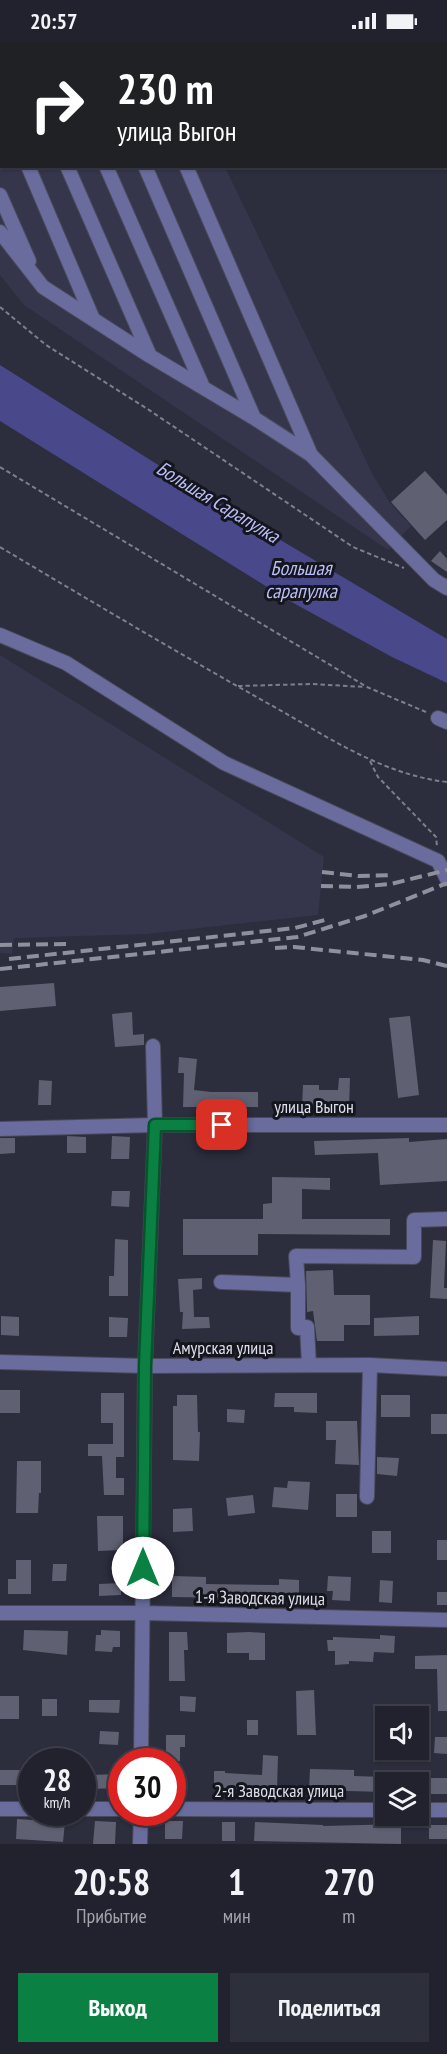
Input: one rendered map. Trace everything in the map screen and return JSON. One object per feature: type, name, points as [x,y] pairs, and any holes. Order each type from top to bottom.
[{"type":"street","points":[[29,168],[93,319]]},
{"type":"street","points":[[68,168],[150,356]]},
{"type":"street","points":[[107,168],[203,387]]},
{"type":"street","points":[[146,168],[254,418]]},
{"type":"street","points":[[187,168],[311,455]]},
{"type":"street","points":[[0,195],[38,282]]},
{"type":"street","points":[[0,232],[38,282],[150,356],[311,455],[434,580],[447,588]]},
{"type":"street","points":[[0,635],[66,663],[224,764],[438,861],[447,879]]},
{"type":"street","points":[[141,1748],[145,1366],[155,1125],[153,1046]]},
{"type":"street","name":"улица Выгон","points":[[0,1129],[155,1125],[447,1125]]},
{"type":"street","points":[[309,1365],[308,1327],[298,1328],[296,1256],[414,1257],[414,1220],[447,1219]]},
{"type":"street","points":[[221,1282],[298,1285]]},
{"type":"street","name":"Амурская улица","points":[[0,1362],[145,1366],[370,1365],[447,1369]]},
{"type":"street","points":[[367,1497],[370,1365]]},
{"type":"street","name":"1-я Заводская улица","points":[[0,1613],[143,1613],[447,1620]]},
{"type":"street","points":[[0,1809],[18,1809]]},
{"type":"street","name":"2-я Заводская улица","points":[[186,1809],[375,1810]]},
{"type":"street","points":[[429,1810],[447,1810]]},
{"type":"street","points":[[140,1844],[141,1826]]},
{"type":"path","points":[[0,307],[46,345],[156,415],[353,547],[411,571]]},
{"type":"path","points":[[0,467],[367,687],[443,720]]},
{"type":"path","points":[[0,547],[237,686],[369,760],[400,773],[447,782]]},
{"type":"path","points":[[237,686],[310,684],[367,687]]},
{"type":"path","points":[[369,760],[378,777],[436,837],[438,861]]},
{"type":"shaded area","points":[[0,168],[225,168],[373,475],[390,503],[411,526],[388,550],[24,305],[0,275]]},
{"type":"shaded area","points":[[0,655],[324,857],[318,915],[146,934],[14,938],[12,954],[0,953]]},
{"type":"water","name":"Большая сарапулка","points":[[0,365],[220,504],[447,639],[447,683],[392,657],[288,600],[0,421]]},
{"type":"building","points":[[425,471],[447,495],[447,520],[425,540],[391,502]]},
{"type":"building","points":[[440,551],[447,559],[447,572],[431,561]]},
{"type":"building","points":[[54,983],[56,1006],[0,1011],[0,987]]},
{"type":"building","points":[[132,1012],[133,1035],[144,1034],[144,1045],[115,1047],[112,1014]]},
{"type":"building","points":[[410,1016],[419,1095],[398,1098],[389,1018]]},
{"type":"building","points":[[179,1057],[197,1059],[194,1090],[258,1092],[258,1107],[183,1107],[184,1073],[178,1073]]},
{"type":"building","points":[[339,1078],[350,1078],[349,1109],[302,1107],[303,1085],[319,1085],[319,1090],[338,1090]]},
{"type":"building","points":[[39,1080],[52,1081],[51,1105],[38,1105]]},
{"type":"building","points":[[67,1136],[86,1137],[86,1153],[67,1153]]},
{"type":"building","points":[[112,1136],[130,1137],[129,1159],[111,1159]]},
{"type":"building","points":[[0,1138],[15,1138],[15,1153],[0,1154]]},
{"type":"building","points":[[409,1138],[409,1142],[447,1139],[447,1181],[380,1185],[378,1153],[315,1155],[314,1141]]},
{"type":"building","points":[[272,1177],[330,1178],[330,1190],[302,1189],[302,1219],[390,1219],[390,1235],[258,1234],[258,1255],[183,1255],[183,1219],[263,1219],[263,1204],[272,1203]]},
{"type":"building","points":[[112,1191],[130,1191],[129,1207],[111,1206]]},
{"type":"building","points":[[115,1239],[128,1240],[128,1296],[109,1296],[109,1276],[114,1276]]},
{"type":"building","points":[[433,1240],[446,1241],[444,1288],[447,1288],[447,1299],[430,1298]]},
{"type":"building","points":[[333,1270],[334,1295],[370,1295],[370,1325],[344,1325],[344,1341],[317,1341],[313,1311],[307,1312],[306,1271]]},
{"type":"building","points":[[202,1278],[202,1289],[193,1290],[194,1317],[209,1317],[210,1328],[182,1329],[183,1312],[180,1312],[178,1279]]},
{"type":"building","points":[[1,1316],[19,1317],[19,1336],[1,1335]]},
{"type":"building","points":[[419,1316],[419,1335],[374,1336],[374,1318]]},
{"type":"building","points":[[109,1317],[128,1318],[127,1337],[109,1337]]},
{"type":"building","points":[[0,1390],[20,1390],[20,1413],[0,1413]]},
{"type":"building","points":[[101,1393],[124,1393],[124,1457],[116,1457],[116,1478],[124,1478],[124,1495],[104,1495],[102,1456],[88,1456],[88,1444],[113,1444],[113,1423],[101,1423]]},
{"type":"building","points":[[275,1393],[317,1393],[317,1413],[294,1412],[294,1407],[274,1407]]},
{"type":"building","points":[[177,1395],[197,1395],[198,1432],[200,1432],[199,1461],[173,1460],[173,1406],[177,1406]]},
{"type":"building","points":[[381,1395],[410,1395],[410,1417],[381,1417]]},
{"type":"building","points":[[227,1409],[245,1410],[244,1423],[227,1422]]},
{"type":"building","points":[[431,1414],[447,1414],[447,1434],[431,1434]]},
{"type":"building","points":[[326,1421],[357,1421],[359,1465],[335,1464],[336,1440],[326,1440]]},
{"type":"building","points":[[377,1457],[399,1458],[397,1476],[377,1474]]},
{"type":"building","points":[[17,1461],[41,1461],[41,1493],[39,1493],[38,1513],[16,1513]]},
{"type":"building","points":[[288,1481],[310,1482],[308,1510],[272,1507],[274,1487],[287,1488]]},
{"type":"building","points":[[336,1494],[357,1494],[357,1517],[336,1517]]},
{"type":"building","points":[[253,1495],[255,1513],[228,1516],[226,1498]]},
{"type":"building","points":[[192,1508],[193,1531],[173,1532],[173,1509]]},
{"type":"building","points":[[97,1516],[123,1516],[123,1550],[98,1551]]},
{"type":"building","points":[[372,1531],[391,1531],[391,1553],[372,1553]]},
{"type":"building","points":[[437,1540],[447,1540],[447,1560],[437,1560]]},
{"type":"building","points":[[16,1560],[31,1560],[31,1594],[8,1594],[8,1579],[16,1579]]},
{"type":"building","points":[[53,1564],[67,1564],[66,1581],[52,1581]]},
{"type":"building","points":[[172,1576],[206,1577],[206,1584],[279,1585],[279,1579],[299,1580],[299,1599],[172,1597]]},
{"type":"building","points":[[328,1576],[351,1577],[350,1601],[332,1600],[333,1591],[327,1591]]},
{"type":"building","points":[[380,1580],[393,1581],[392,1603],[379,1602]]},
{"type":"building","points":[[121,1583],[121,1595],[99,1596],[99,1584]]},
{"type":"building","points":[[437,1592],[447,1592],[447,1605],[437,1605]]},
{"type":"building","points":[[24,1630],[68,1631],[67,1655],[23,1650]]},
{"type":"building","points":[[101,1630],[120,1631],[120,1647],[113,1647],[112,1652],[95,1651],[96,1635],[101,1635]]},
{"type":"building","points":[[169,1632],[187,1632],[188,1650],[184,1650],[185,1681],[169,1681]]},
{"type":"building","points":[[227,1633],[265,1633],[265,1660],[249,1660],[249,1653],[227,1653]]},
{"type":"building","points":[[380,1635],[395,1636],[394,1653],[374,1652],[373,1662],[349,1661],[349,1664],[335,1665],[335,1651],[328,1651],[327,1640],[333,1640],[333,1637],[380,1639]]},
{"type":"building","points":[[447,1655],[447,1711],[438,1711],[437,1669],[415,1669],[415,1656]]},
{"type":"building","points":[[314,1690],[316,1735],[297,1735],[296,1691]]},
{"type":"building","points":[[0,1696],[19,1696],[19,1719],[0,1719]]},
{"type":"building","points":[[180,1696],[196,1697],[195,1712],[180,1711]]},
{"type":"building","points":[[42,1699],[57,1699],[57,1716],[42,1716]]},
{"type":"building","points":[[89,1700],[120,1700],[119,1713],[89,1712]]},
{"type":"building","points":[[247,1720],[258,1720],[258,1735],[247,1735]]},
{"type":"building","points":[[100,1731],[119,1732],[118,1745],[99,1744]]},
{"type":"building","points":[[166,1735],[185,1735],[185,1747],[166,1748]]},
{"type":"building","points":[[435,1737],[447,1737],[447,1754],[434,1753]]},
{"type":"building","points":[[263,1755],[278,1756],[277,1790],[214,1788],[214,1771],[262,1775]]},
{"type":"building","points":[[310,1769],[354,1770],[354,1776],[375,1777],[375,1792],[309,1790]]},
{"type":"building","points":[[0,1770],[18,1770],[18,1785],[0,1785]]},
{"type":"building","points":[[108,1774],[108,1788],[96,1789],[96,1775]]},
{"type":"building","points":[[431,1778],[447,1778],[447,1794],[431,1794]]},
{"type":"building","points":[[17,1819],[18,1826],[65,1826],[63,1842],[16,1839]]},
{"type":"building","points":[[96,1821],[108,1822],[108,1826],[116,1826],[115,1844],[93,1844]]},
{"type":"building","points":[[222,1822],[235,1822],[235,1841],[222,1841]]},
{"type":"building","points":[[255,1822],[323,1826],[401,1826],[401,1844],[254,1841]]},
{"type":"building","points":[[447,1825],[447,1839],[429,1839],[429,1826]]},
{"type":"building","points":[[165,1826],[183,1826],[182,1839],[165,1839]]},
{"type":"railway","points":[[321,886],[356,887],[391,884],[447,870]]},
{"type":"railway","points":[[322,872],[358,876],[393,875]]},
{"type":"railway","points":[[0,969],[297,937],[365,916],[447,883]]},
{"type":"railway","points":[[9,959],[295,928],[325,920]]},
{"type":"railway","points":[[0,945],[71,944]]},
{"type":"railway","points":[[275,948],[294,947],[423,960],[447,966]]},
{"type":"route","points":[[143,1568],[145,1366],[155,1125],[222,1125]]},
{"type":"water label","name":"Большая Сарапулка","points":[[218,502]]}]
